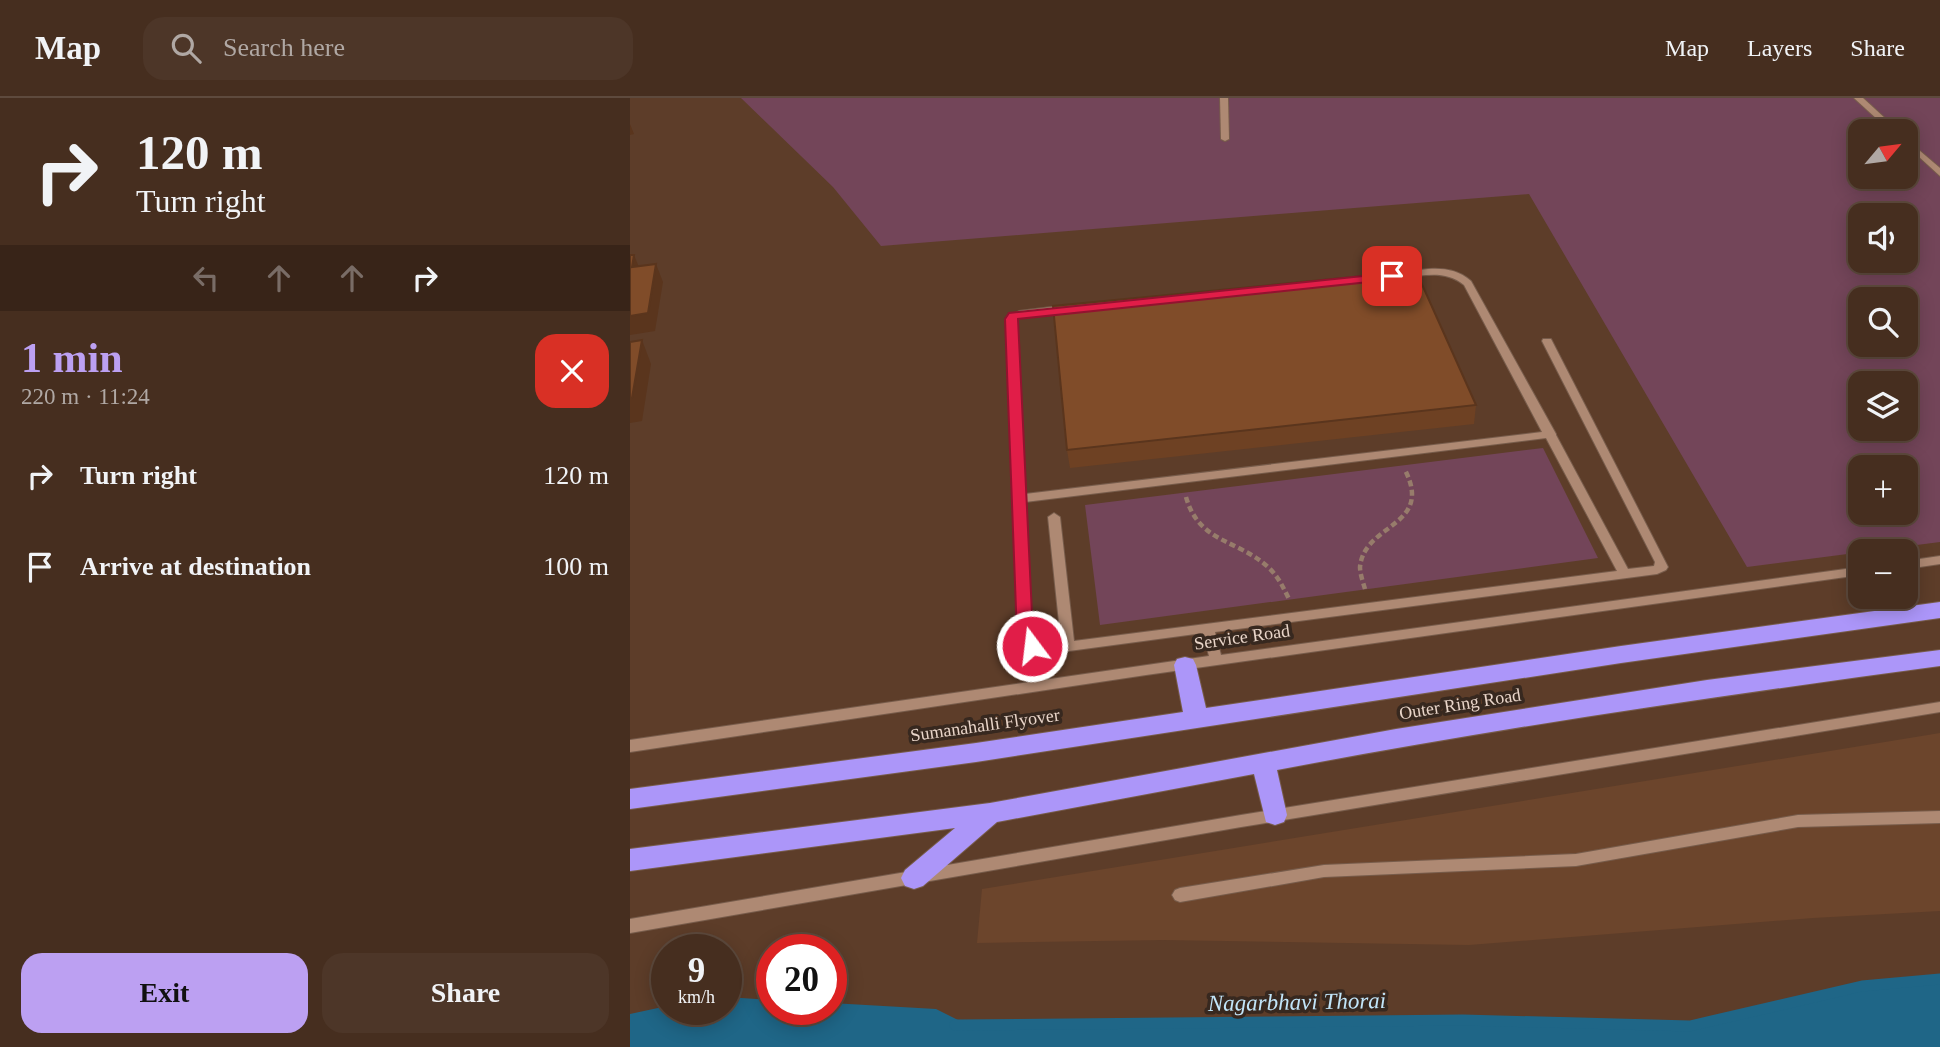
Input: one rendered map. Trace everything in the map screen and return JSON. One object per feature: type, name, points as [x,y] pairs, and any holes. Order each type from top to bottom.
[{"type":"highway","name":"Outer Ring Road","points":[[1345,694],[1940,610]]},
{"type":"highway","name":"Outer Ring Road","points":[[990,813],[1410,736],[1707,689],[1940,658]]},
{"type":"highway","points":[[1185,665],[1196,718]]},
{"type":"highway","name":"Sumanahalli Flyover","points":[[630,799],[1013,746],[1345,694]]},
{"type":"highway","points":[[1264,764],[1275,815]]},
{"type":"highway","points":[[630,860],[990,813]]},
{"type":"highway","points":[[914,878],[990,813]]},
{"type":"street","points":[[1224,98],[1224,139]]},
{"type":"street","points":[[1858,98],[1882,119]]},
{"type":"street","points":[[1918,152],[1940,173]]},
{"type":"street","points":[[1391,277],[1445,271],[1462,277],[1551,434],[1624,573]]},
{"type":"street","points":[[1078,307],[1024,313],[1011,319],[1025,636],[1028,642],[1039,650],[1657,570],[1661,562],[1547,341]]},
{"type":"street","points":[[1018,499],[1551,434]]},
{"type":"street","points":[[1054,517],[1068,646]]},
{"type":"street","points":[[1918,563],[1940,560]]},
{"type":"street","name":"Service Road","points":[[630,746],[1216,660],[1848,573]]},
{"type":"street","points":[[1208,628],[1216,660]]},
{"type":"street","points":[[630,926],[1275,815],[1940,707]]},
{"type":"street","points":[[1180,895],[1324,872],[1576,859],[1798,821],[1940,817]]},
{"type":"path","points":[[1370,607],[1360,567],[1364,557],[1379,537],[1401,519],[1413,500],[1414,492],[1398,453]]},
{"type":"path","points":[[1185,479],[1186,504],[1195,521],[1210,535],[1248,552],[1269,567],[1286,589],[1294,617]]},
{"type":"shaded area","points":[[741,98],[1940,98],[1940,542],[1918,545],[1918,539],[1848,539],[1848,554],[1747,567],[1529,194],[881,246],[833,187]]},
{"type":"shaded area","points":[[1543,448],[1598,558],[1100,625],[1085,505]]},
{"type":"shaded area","points":[[1940,733],[1940,911],[1813,918],[1469,945],[1163,940],[977,943],[982,889]]},
{"type":"water","name":"Nagarbhavi Thorai","points":[[1940,979],[1940,1047],[630,1047],[630,1014],[651,1009],[651,1025],[742,1025],[742,998],[756,999],[756,1025],[847,1025],[847,1004],[936,1009],[968,1025],[1463,1020],[1690,1026],[1862,986]]},
{"type":"building","points":[[630,255],[634,255],[632,267],[656,264],[648,313],[630,316]]},
{"type":"building","points":[[1416,271],[1476,405],[1067,450],[1053,306]]},
{"type":"building","points":[[642,340],[632,398],[630,398],[630,342]]},
{"type":"waterway","name":"Nagarbhavi Thorai","points":[[955,1025],[1463,1020],[1690,1026],[1862,986],[1940,979]]},
{"type":"route","points":[[1032,646],[1025,636],[1011,319],[1024,313],[1392,276]]}]
